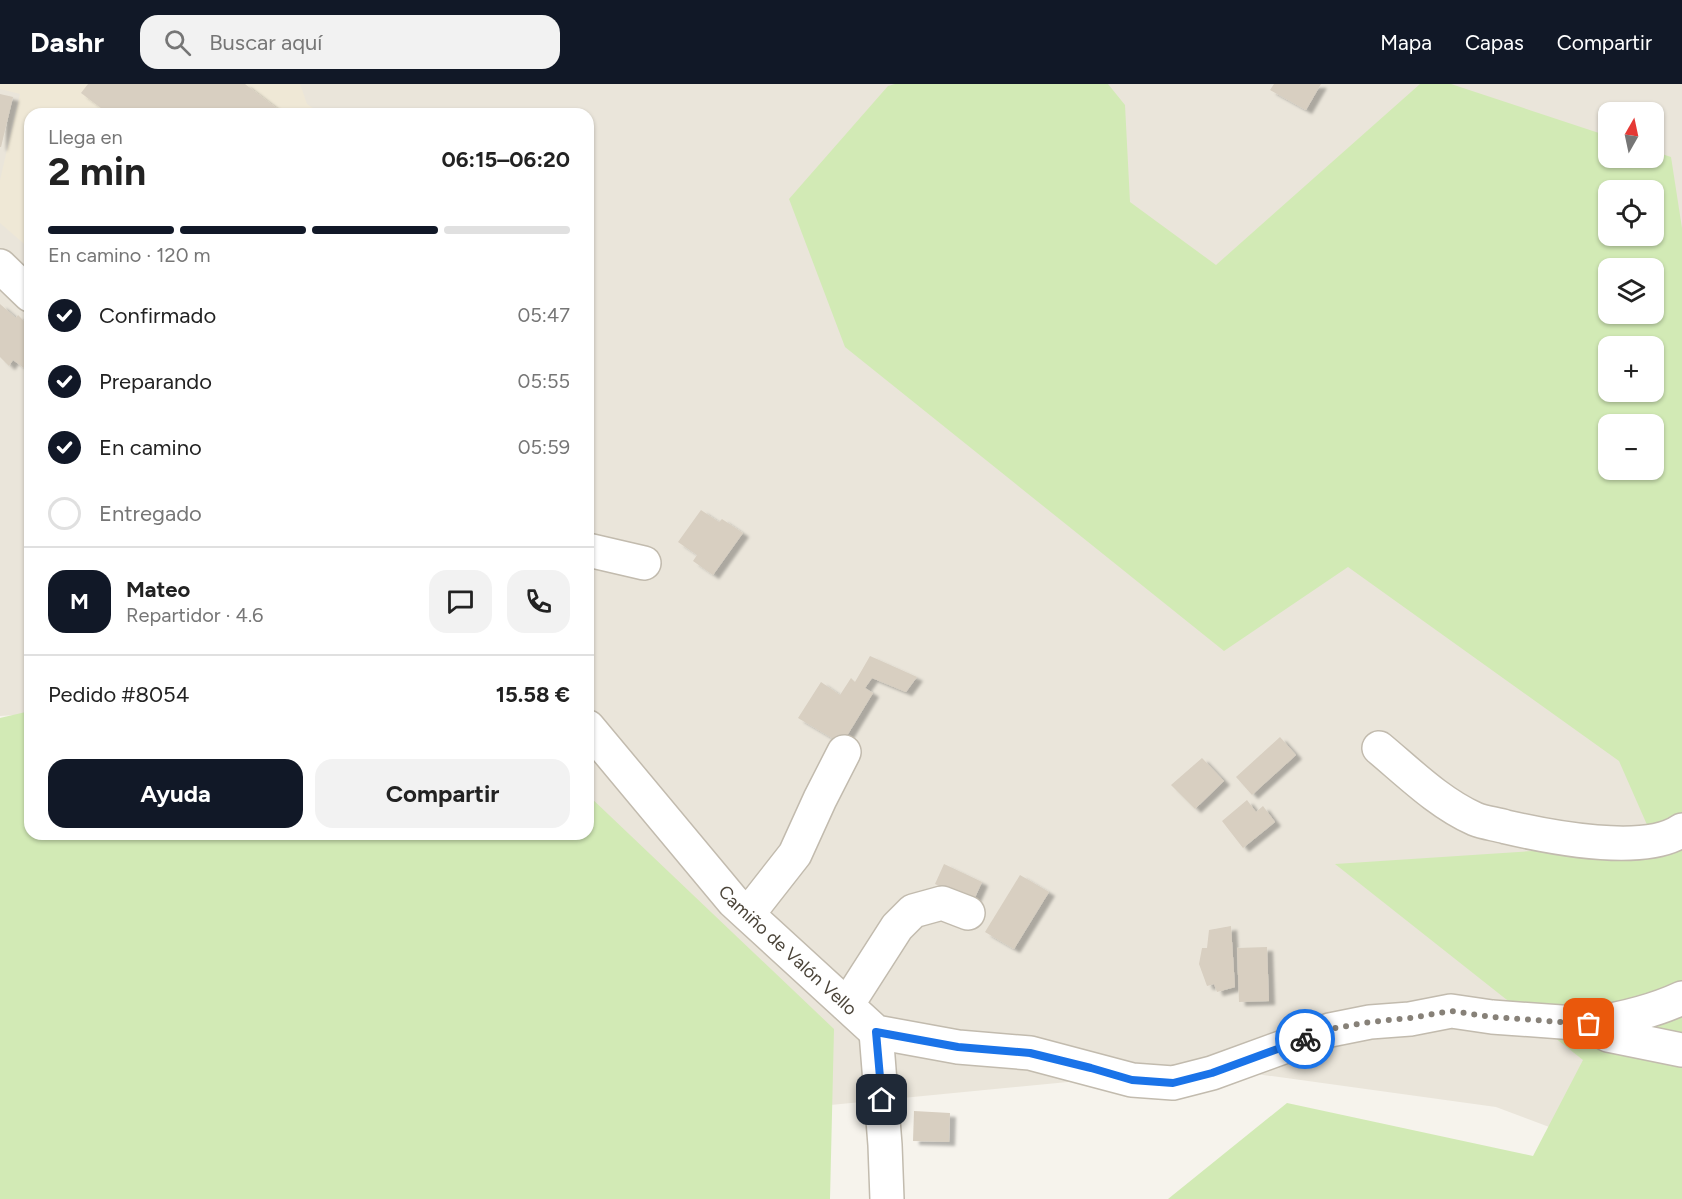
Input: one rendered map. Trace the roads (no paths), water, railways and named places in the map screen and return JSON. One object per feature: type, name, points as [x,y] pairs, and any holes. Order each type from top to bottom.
[{"type":"street","points":[[0,266],[24,289]]},
{"type":"street","points":[[594,551],[644,563]]},
{"type":"street","name":"Camiño de Valón Vello","points":[[594,734],[733,901],[876,1032]]},
{"type":"street","points":[[1379,748],[1447,804],[1477,820],[1546,836],[1618,843],[1648,842],[1674,836],[1682,830]]},
{"type":"street","points":[[748,914],[795,854],[844,752]]},
{"type":"street","points":[[847,1005],[897,927],[913,910],[942,903],[968,913]]},
{"type":"street","points":[[887,1199],[876,1032],[958,1047],[1030,1053],[1132,1080],[1173,1083],[1212,1073],[1330,1029],[1370,1022],[1451,1011],[1492,1017],[1589,1024],[1626,1018],[1665,1006],[1682,998]]},
{"type":"street","points":[[1589,1024],[1608,1035],[1682,1050]]}]
